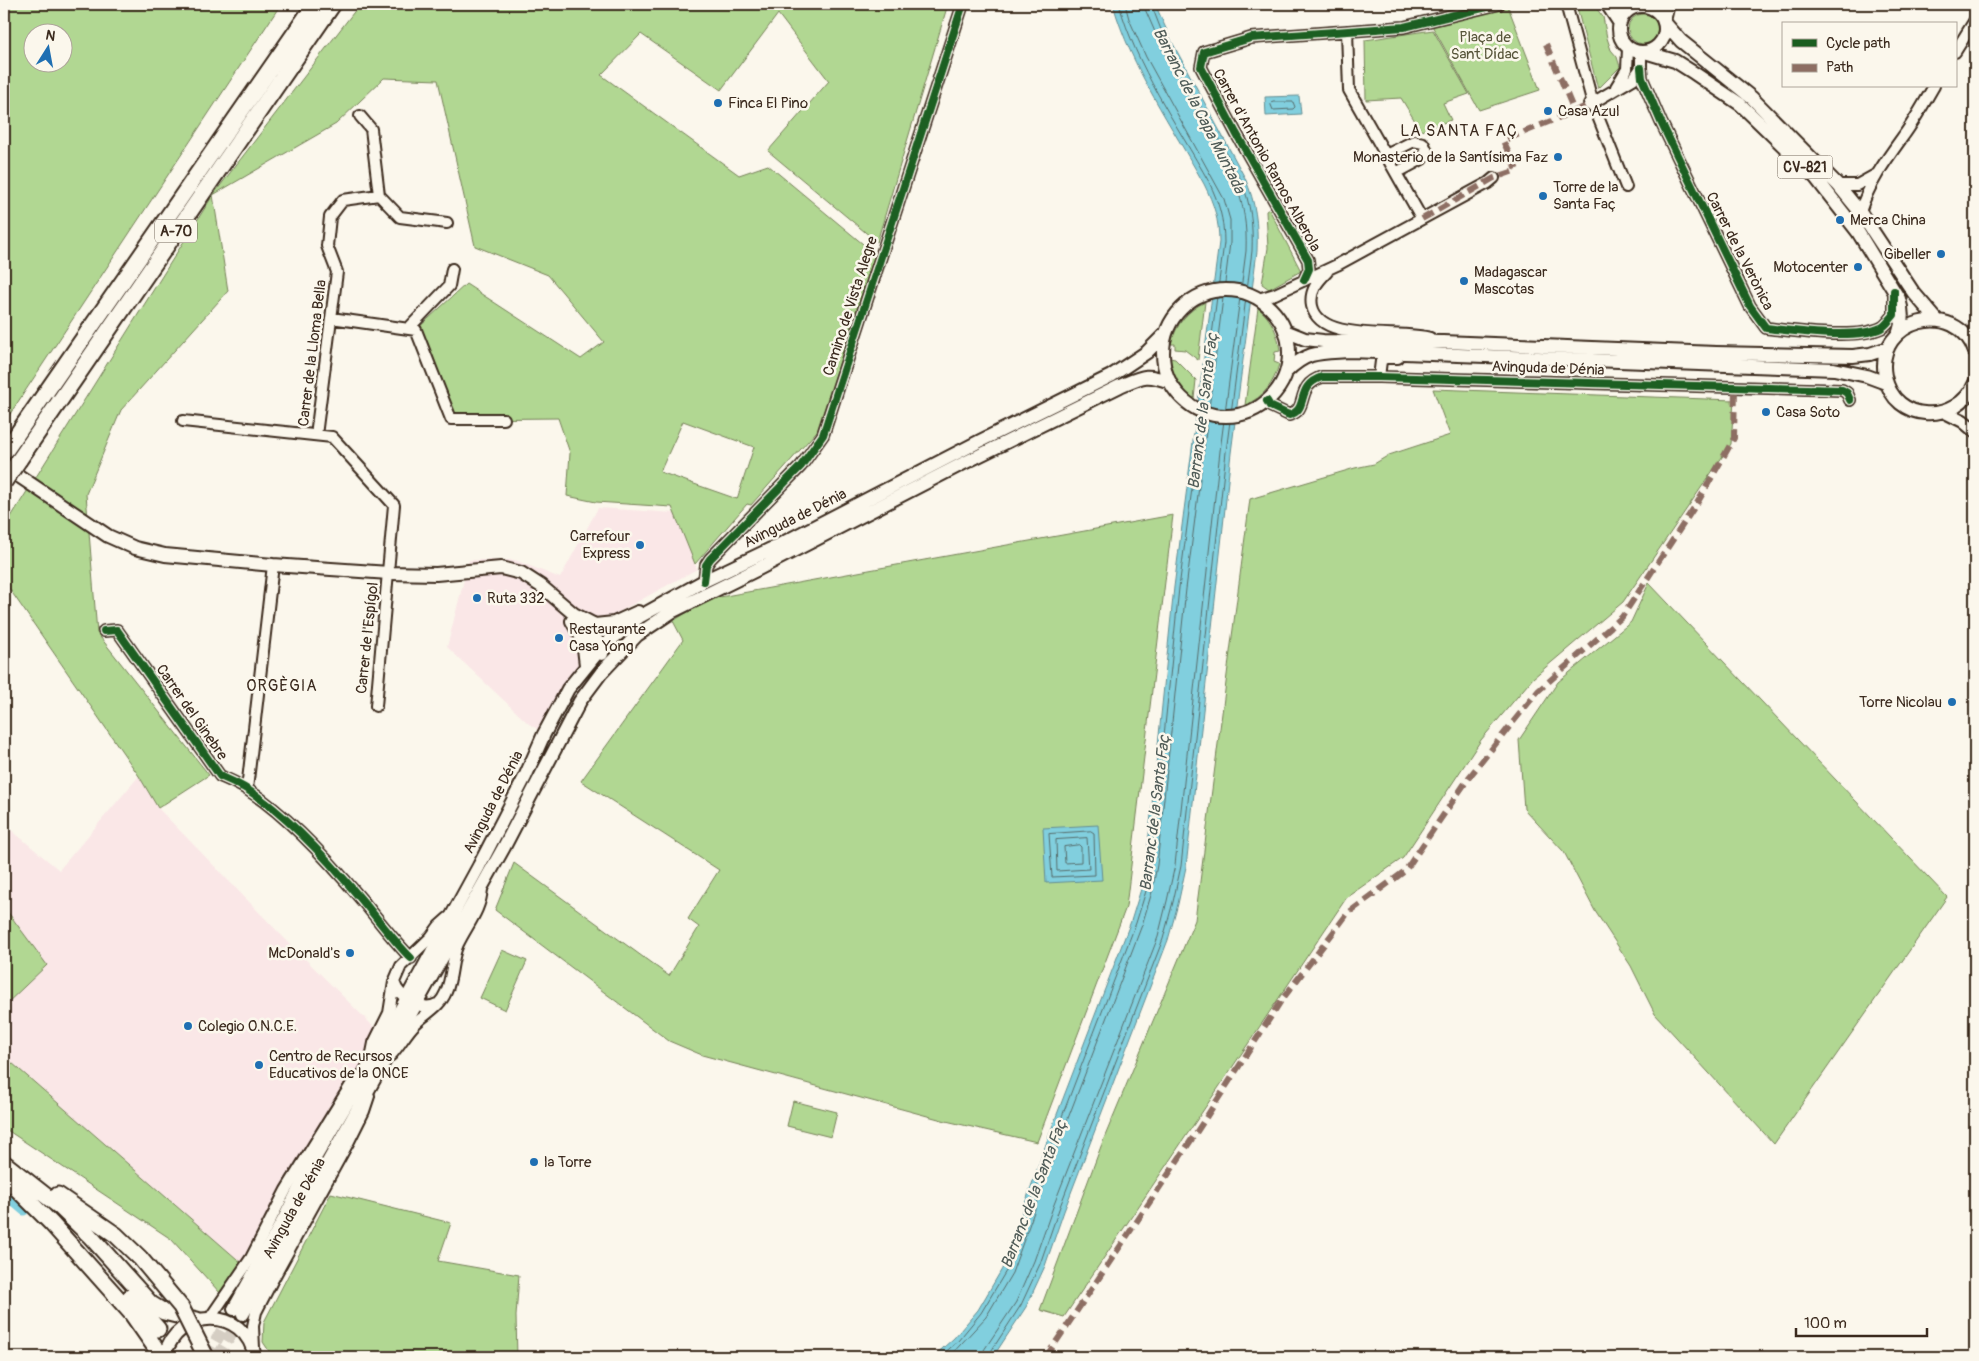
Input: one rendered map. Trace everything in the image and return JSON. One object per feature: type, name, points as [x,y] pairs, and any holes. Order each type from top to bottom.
[{"type":"highway","name":"A-70","points":[[4,456],[315,4]]},
{"type":"highway","name":"A-70","points":[[4,482],[334,4]]},
{"type":"highway","points":[[4,1162],[60,1207],[90,1236],[151,1304],[164,1312],[203,1319]]},
{"type":"highway","points":[[4,1162],[91,1216],[116,1235],[140,1258],[180,1307],[206,1357]]},
{"type":"highway","points":[[4,1170],[32,1192],[75,1232],[158,1329]]},
{"type":"highway","points":[[4,1176],[51,1223],[126,1307],[163,1357]]},
{"type":"main road","points":[[1607,4],[1619,22],[1619,36],[1639,51],[1656,48],[1662,42],[1666,34],[1665,23]]},
{"type":"main road","name":"CV-821","points":[[1619,22],[1627,11],[1639,5],[1657,11],[1681,41],[1752,98],[1838,185],[1860,212],[1909,285],[1937,320],[1969,333],[1975,352]]},
{"type":"main road","name":"CV-821","points":[[1639,51],[1675,61],[1740,104],[1816,178],[1858,232],[1894,291],[1902,310],[1902,322],[1899,332],[1888,348],[1884,362],[1886,383]]},
{"type":"main road","points":[[1218,290],[1237,291],[1257,298],[1274,312],[1285,331],[1289,355],[1286,372],[1278,388],[1267,401],[1244,413],[1218,415],[1202,411],[1184,400],[1170,382],[1163,361],[1163,350],[1170,323],[1184,305],[1208,292],[1218,290]]},
{"type":"main road","points":[[1899,332],[1910,325],[1923,321],[1937,320]]},
{"type":"main road","name":"Avinguda de Dénia","points":[[1285,331],[1305,339],[1322,341],[1442,342],[1824,356],[1870,354],[1888,348]]},
{"type":"main road","name":"Avinguda de Dénia","points":[[432,964],[454,912],[525,777],[548,726],[568,689],[586,665],[614,636],[652,608],[1111,376],[1147,352],[1166,333]]},
{"type":"main road","name":"Avinguda de Dénia","points":[[1286,372],[1302,357],[1311,354],[1350,351],[1427,352],[1834,369],[1867,376],[1886,383]]},
{"type":"main road","name":"Avinguda de Dénia","points":[[238,1311],[369,1073],[432,964],[482,887],[580,701],[601,673],[637,636],[673,611],[1120,386],[1144,376],[1157,377],[1170,382]]},
{"type":"main road","points":[[1886,383],[1896,398],[1910,409],[1921,413],[1945,412],[1964,401],[1974,392]]},
{"type":"main road","points":[[1945,412],[1963,421],[1975,431]]},
{"type":"main road","points":[[4,456],[108,536],[135,548],[165,555],[389,573],[436,574],[501,568],[521,573],[541,586],[574,614],[588,622],[604,625],[652,608]]},
{"type":"main road","points":[[564,606],[583,640],[586,665]]},
{"type":"main road","points":[[564,731],[566,714],[576,694],[600,660],[602,647],[574,614]]},
{"type":"main road","name":"Avinguda de Dénia","points":[[369,1073],[384,1061],[411,1001]]},
{"type":"main road","points":[[163,1357],[171,1339],[178,1330],[187,1324],[203,1319],[225,1321],[241,1330],[247,1337],[255,1354]]},
{"type":"street","name":"Camino de Vista Alegre","points":[[704,581],[706,565],[710,560],[802,466],[823,435],[962,4]]},
{"type":"street","name":"Carrer d'Antonio Ramos Alberola","points":[[1332,267],[1316,267],[1308,260],[1236,133],[1202,68],[1204,52],[1251,38],[1404,27],[1499,4]]},
{"type":"street","points":[[1566,4],[1591,105],[1626,187]]},
{"type":"street","points":[[1665,23],[1669,4]]},
{"type":"street","points":[[1956,50],[1975,20]]},
{"type":"street","points":[[1347,31],[1349,90],[1422,219]]},
{"type":"street","points":[[1616,87],[1639,51]]},
{"type":"street","name":"Carrer de la Verònica","points":[[1639,51],[1642,78],[1661,122],[1750,306],[1766,328],[1821,334],[1868,332],[1883,328],[1894,315],[1894,291]]},
{"type":"street","points":[[1591,105],[1616,87],[1633,78],[1641,68]]},
{"type":"street","points":[[1860,212],[1876,174],[1905,134],[1933,88]]},
{"type":"street","points":[[360,116],[371,129],[378,195],[400,216],[447,222]]},
{"type":"street","points":[[1386,155],[1414,141],[1423,143],[1427,151],[1422,159],[1396,173]]},
{"type":"street","points":[[1838,185],[1857,186],[1876,174]]},
{"type":"street","points":[[1257,298],[1275,294],[1332,267],[1494,178]]},
{"type":"street","name":"Carrer de la Lloma Bella","points":[[378,195],[343,200],[330,217],[327,246],[336,272],[316,435],[332,437],[394,505],[389,573]]},
{"type":"street","name":"Carrer d'Antonio Ramos Alberola","points":[[1304,280],[1308,269],[1308,260]]},
{"type":"street","points":[[1332,267],[1320,279],[1314,288],[1312,296],[1314,313],[1320,320],[1338,329],[1349,331],[1425,336],[1442,342]]},
{"type":"street","points":[[408,329],[449,286],[452,269]]},
{"type":"street","points":[[331,318],[416,330],[451,419],[504,419]]},
{"type":"street","points":[[1350,351],[1370,358],[1379,366]]},
{"type":"street","points":[[1379,377],[1379,366],[1385,358],[1410,358],[1427,352]]},
{"type":"street","name":"Avinguda de Dénia","points":[[1267,401],[1270,406],[1289,415],[1296,414],[1300,408],[1303,392],[1308,384],[1322,377],[1842,390],[1847,393],[1850,400]]},
{"type":"street","points":[[183,421],[316,435]]},
{"type":"street","points":[[247,789],[273,565]]},
{"type":"street","name":"Carrer de l'Espígol","points":[[376,706],[389,573]]},
{"type":"street","name":"Carrer del Ginebre","points":[[104,631],[116,630],[220,776],[247,789],[276,812],[332,865],[410,958]]},
{"type":"street","name":"Avinguda de Dénia","points":[[384,1061],[401,1045],[414,1025],[430,1013],[446,993],[452,975],[454,955],[479,905],[482,887]]},
{"type":"street","name":"Avinguda de Dénia","points":[[255,1354],[253,1326],[256,1312],[364,1111],[374,1043],[389,1012],[394,982],[401,966],[454,912]]},
{"type":"street","points":[[410,958],[432,964],[447,977],[448,987]]},
{"type":"street","points":[[394,982],[399,993],[411,1001],[427,1007],[438,1004]]},
{"type":"street","name":"Avinguda de Dénia","points":[[203,1319],[251,1258],[286,1190],[352,1083],[369,1073]]},
{"type":"shaded area","points":[[598,508],[675,513],[697,569],[606,619],[539,730],[529,724],[447,647],[469,560],[515,560],[560,578]]},
{"type":"shaded area","name":"Colegio O.N.C.E.","points":[[139,776],[158,808],[287,941],[385,1038],[284,1219],[245,1266],[4,1056],[4,1006],[46,965],[4,907],[4,824],[59,870]]},
{"type":"green space","points":[[4,4],[281,4],[4,423]]},
{"type":"green space","points":[[360,4],[948,4],[877,242],[768,151],[829,81],[778,14],[721,90],[641,34],[601,75],[739,175],[768,165],[875,254],[817,431],[751,505],[747,504],[695,564],[672,507],[596,502],[567,496],[570,453],[558,418],[451,419],[416,330],[466,284],[581,359],[604,342],[548,275],[475,246],[438,80],[384,78],[336,124],[213,195]],"holes":[[[683,421],[754,447],[737,499],[660,472]]]},
{"type":"green space","name":"Plaça de Sant Dídac","points":[[1499,4],[1507,4],[1540,90],[1479,110],[1430,22]]},
{"type":"green space","points":[[1576,4],[1593,4],[1603,17],[1611,50],[1617,57],[1620,67],[1598,89]]},
{"type":"green space","points":[[1643,14],[1654,18],[1658,29],[1654,40],[1643,44],[1632,40],[1628,29],[1632,18]]},
{"type":"green space","points":[[1433,30],[1469,94],[1443,103],[1451,120],[1421,131],[1401,98],[1366,100],[1365,40]]},
{"type":"green space","points":[[213,195],[228,291],[121,410],[86,494],[97,633],[209,775],[158,808],[139,776],[4,581],[4,528]]},
{"type":"green space","points":[[1269,209],[1301,271],[1269,289],[1262,284],[1268,248],[1266,211]]},
{"type":"green space","points":[[1205,302],[1198,360],[1185,350],[1175,349],[1175,344],[1171,344],[1176,330],[1183,319]]},
{"type":"green space","points":[[1258,308],[1271,322],[1276,333],[1280,351],[1275,352],[1274,362],[1279,364],[1271,383],[1263,394],[1245,405]]},
{"type":"green space","points":[[1170,358],[1175,359],[1196,380],[1194,399],[1177,382],[1172,371]]},
{"type":"green space","points":[[1433,389],[1734,400],[1731,444],[1623,602],[1533,678],[1481,740],[1403,858],[1347,897],[1064,1317],[1040,1310],[1103,1141],[1195,920],[1250,499],[1374,464],[1389,455],[1450,435]]},
{"type":"green space","points":[[1173,515],[1126,907],[1037,1142],[946,1121],[702,1055],[669,1041],[495,910],[514,863],[669,976],[699,927],[688,919],[719,870],[581,781],[683,640],[673,621],[709,599]]},
{"type":"green space","points":[[1649,583],[1947,897],[1774,1144],[1655,1014],[1631,966],[1595,911],[1564,852],[1524,809],[1519,740],[1558,682],[1631,622]]},
{"type":"green space","points":[[4,907],[47,965],[4,1006]]},
{"type":"green space","points":[[502,950],[527,961],[505,1010],[480,998]]},
{"type":"green space","points":[[4,1056],[245,1266],[221,1294],[171,1239],[4,1128]]},
{"type":"green space","points":[[793,1101],[837,1112],[831,1137],[787,1126]]},
{"type":"green space","points":[[331,1193],[451,1223],[438,1261],[519,1275],[516,1316],[517,1357],[273,1357],[263,1342],[264,1322]]},
{"type":"water","points":[[1113,4],[1155,4],[1172,42],[1245,178],[1252,196],[1257,222],[1257,251],[1231,453],[1186,867],[1168,940],[1064,1211],[1045,1266],[1026,1307],[993,1357],[933,1357],[954,1338],[978,1310],[1002,1269],[1051,1130],[1131,921],[1141,889],[1146,864],[1174,587],[1219,234],[1215,212],[1208,191],[1141,74],[1130,51]]},
{"type":"water","points":[[1299,96],[1301,114],[1266,116],[1265,97]]},
{"type":"water","points":[[1098,825],[1102,880],[1046,883],[1043,828]]},
{"type":"waterway","points":[[4,1194],[24,1211]]},
{"type":"tunnel","points":[[207,1357],[234,1309]]},
{"type":"tunnel","points":[[218,1357],[243,1314]]},
{"type":"marked path","points":[[1546,44],[1572,106]]},
{"type":"marked path","points":[[1422,219],[1494,178],[1517,170],[1503,141],[1589,105]]},
{"type":"marked path","points":[[1046,1357],[1196,1133],[1281,1001],[1348,913],[1405,871],[1470,776],[1538,691],[1622,617],[1699,500],[1734,438],[1735,387]]},
{"type":"cycle path","points":[[704,581],[706,565],[710,559],[801,466],[823,435],[963,4]]},
{"type":"cycle path","points":[[1304,280],[1309,269],[1308,260],[1201,67],[1204,52],[1251,38],[1404,27],[1499,4]]},
{"type":"cycle path","points":[[1641,68],[1642,78],[1661,122],[1750,306],[1766,328],[1825,334],[1870,332],[1883,327],[1894,315],[1894,291]]},
{"type":"cycle path","points":[[1267,401],[1270,406],[1289,415],[1299,408],[1308,386],[1313,381],[1322,377],[1842,390],[1847,393],[1850,400]]},
{"type":"cycle path","points":[[104,631],[117,630],[220,776],[248,790],[278,813],[308,840],[411,958]]},
{"type":"place","name":"Finca El Pino","points":[[718,103]]},
{"type":"place","name":"Casa Azul","points":[[1548,111]]},
{"type":"place","name":"Monasterio de la Santísima Faz","points":[[1558,157]]},
{"type":"place","name":"Torre de la Santa Faç","points":[[1543,196]]},
{"type":"place","name":"Merca China","points":[[1840,220]]},
{"type":"place","name":"Gibeller","points":[[1941,254]]},
{"type":"place","name":"Motocenter","points":[[1858,267]]},
{"type":"place","name":"Madagascar Mascotas","points":[[1464,281]]},
{"type":"place","name":"Casa Soto","points":[[1766,412]]},
{"type":"place","name":"Carrefour Express","points":[[640,545]]},
{"type":"place","name":"Ruta 332","points":[[477,598]]},
{"type":"place","name":"Restaurante Casa Yong","points":[[559,638]]},
{"type":"place","name":"Torre Nicolau","points":[[1952,702]]},
{"type":"place","name":"McDonald's","points":[[350,953]]},
{"type":"place","name":"Colegio O.N.C.E.","points":[[188,1026]]},
{"type":"place","name":"Centro de Recursos Educativos de la ONCE","points":[[259,1065]]},
{"type":"place","name":"la Torre","points":[[534,1162]]},
{"type":"district","name":"LA SANTA FAÇ","points":[[1459,130]]},
{"type":"district","name":"ORGÈGIA","points":[[282,685]]},
{"type":"water label","name":"Barranc de la Capa Muntada","points":[[1200,110]]},
{"type":"water label","name":"Barranc de la Santa Faç","points":[[1202,411]]},
{"type":"water label","name":"Barranc de la Santa Faç","points":[[1154,813]]},
{"type":"water label","name":"Barranc de la Santa Faç","points":[[1033,1194]]}]
